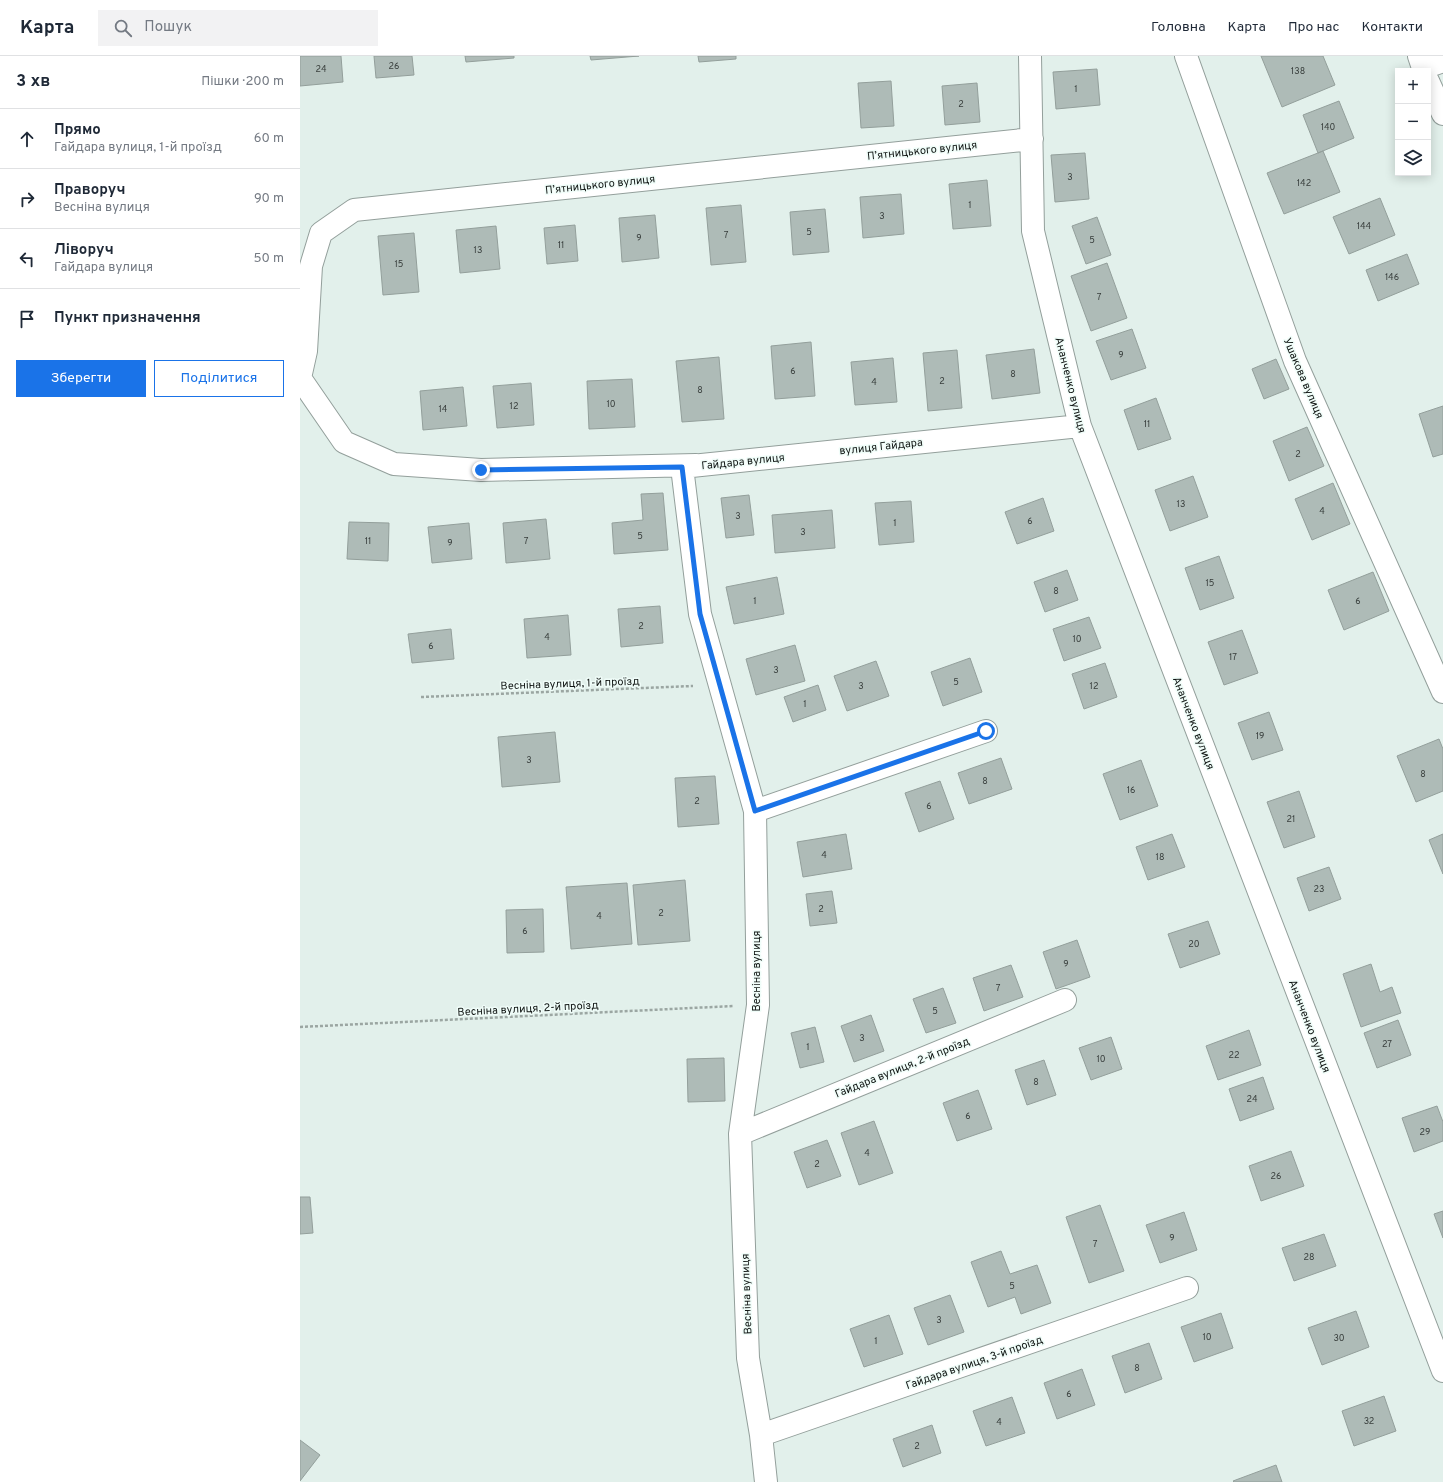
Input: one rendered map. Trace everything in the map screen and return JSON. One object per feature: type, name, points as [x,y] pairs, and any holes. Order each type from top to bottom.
[{"type":"street","name":"Ананченко вулиця","points":[[1030,56],[1033,231],[1080,426],[1443,1371]]},
{"type":"street","name":"Ушакова вулиця","points":[[1186,56],[1295,361],[1443,692]]},
{"type":"street","points":[[1425,68],[1443,60]]},
{"type":"street","points":[[1431,87],[1443,114]]},
{"type":"street","name":"П’ятницького вулиця","points":[[300,378],[306,351],[311,266],[321,233],[354,210],[1032,139]]},
{"type":"street","points":[[300,378],[344,442],[394,464],[481,470],[682,467]]},
{"type":"street","name":"вулиця Гайдара","points":[[682,467],[1080,426]]},
{"type":"street","name":"Весніна вулиця","points":[[682,467],[700,614],[755,811],[758,1005],[740,1134],[748,1358],[761,1435],[766,1482]]},
{"type":"street","points":[[755,811],[986,731]]},
{"type":"street","name":"Гайдара вулиця, 2-й проїзд","points":[[740,1134],[1065,1000]]},
{"type":"street","name":"Гайдара вулиця, 3-й проїзд","points":[[761,1435],[1186,1288]]},
{"type":"path","name":"Весніна вулиця, 1-й проїзд","points":[[421,697],[720,685]]},
{"type":"path","name":"Весніна вулиця, 2-й проїзд","points":[[300,1027],[758,1005]]},
{"type":"building","points":[[300,56],[341,56],[343,82],[300,86]]},
{"type":"building","points":[[374,56],[412,56],[414,75],[376,78]]},
{"type":"building","points":[[465,56],[514,56],[514,58],[466,62]]},
{"type":"building","points":[[590,56],[639,56],[591,60]]},
{"type":"building","points":[[698,56],[736,56],[736,59],[699,62]]},
{"type":"building","points":[[1261,56],[1323,56],[1335,85],[1282,107]]},
{"type":"building","points":[[1097,69],[1100,105],[1056,109],[1053,72]]},
{"type":"building","points":[[891,81],[894,126],[861,128],[858,83]]},
{"type":"building","points":[[977,83],[980,122],[945,125],[942,86]]},
{"type":"building","points":[[1339,101],[1354,138],[1318,153],[1303,115]]},
{"type":"building","points":[[1323,151],[1340,192],[1284,214],[1267,173]]},
{"type":"building","points":[[1085,153],[1089,199],[1055,202],[1051,155]]},
{"type":"building","points":[[987,180],[991,226],[953,229],[949,184]]},
{"type":"building","points":[[901,194],[904,234],[863,238],[860,197]]},
{"type":"building","points":[[1380,198],[1395,235],[1349,254],[1333,217]]},
{"type":"building","points":[[741,205],[746,262],[711,265],[706,208]]},
{"type":"building","points":[[825,209],[829,252],[793,255],[790,212]]},
{"type":"building","points":[[655,215],[659,258],[622,262],[619,218]]},
{"type":"building","points":[[1097,217],[1111,255],[1086,264],[1072,226]]},
{"type":"building","points":[[575,225],[578,261],[547,264],[544,228]]},
{"type":"building","points":[[496,226],[500,269],[460,273],[456,230]]},
{"type":"building","points":[[414,233],[419,292],[383,295],[378,236]]},
{"type":"building","points":[[1407,254],[1419,284],[1378,301],[1366,270]]},
{"type":"building","points":[[1107,263],[1127,318],[1091,331],[1071,276]]},
{"type":"building","points":[[1132,329],[1146,368],[1111,380],[1096,341]]},
{"type":"building","points":[[811,342],[815,396],[775,399],[771,346]]},
{"type":"building","points":[[1034,349],[1040,393],[992,399],[986,355]]},
{"type":"building","points":[[957,350],[962,408],[928,411],[923,353]]},
{"type":"building","points":[[719,357],[724,419],[682,422],[676,361]]},
{"type":"building","points":[[893,358],[897,402],[855,405],[851,362]]},
{"type":"building","points":[[1276,359],[1289,389],[1264,399],[1252,369]]},
{"type":"building","points":[[632,379],[635,427],[589,429],[587,381]]},
{"type":"building","points":[[531,383],[534,425],[497,428],[493,386]]},
{"type":"building","points":[[463,387],[467,426],[423,430],[420,391]]},
{"type":"building","points":[[1156,398],[1171,439],[1138,450],[1124,410]]},
{"type":"building","points":[[1443,406],[1443,454],[1433,457],[1419,414]]},
{"type":"building","points":[[1307,427],[1324,466],[1289,481],[1273,441]]},
{"type":"building","points":[[1193,476],[1208,517],[1170,531],[1155,490]]},
{"type":"building","points":[[1333,483],[1350,524],[1312,540],[1295,499]]},
{"type":"building","points":[[663,493],[668,550],[614,554],[612,523],[643,520],[641,494]]},
{"type":"building","points":[[749,495],[754,535],[726,538],[721,498]]},
{"type":"building","points":[[1043,498],[1054,531],[1017,544],[1005,512]]},
{"type":"building","points":[[911,501],[914,542],[879,545],[875,503]]},
{"type":"building","points":[[832,510],[835,548],[775,553],[772,515]]},
{"type":"building","points":[[546,519],[550,559],[506,563],[503,523]]},
{"type":"building","points":[[349,522],[389,523],[388,561],[347,559]]},
{"type":"building","points":[[469,523],[472,559],[432,563],[428,527]]},
{"type":"building","points":[[1219,556],[1234,598],[1200,610],[1185,568]]},
{"type":"building","points":[[1067,570],[1078,600],[1045,612],[1034,582]]},
{"type":"building","points":[[1373,572],[1389,611],[1344,630],[1328,590]]},
{"type":"building","points":[[777,577],[784,614],[734,624],[726,587]]},
{"type":"building","points":[[660,606],[663,643],[621,647],[618,609]]},
{"type":"building","points":[[568,615],[571,655],[527,658],[524,619]]},
{"type":"building","points":[[1089,617],[1101,648],[1064,661],[1053,629]]},
{"type":"building","points":[[451,629],[454,659],[412,663],[408,634]]},
{"type":"building","points":[[1242,630],[1258,673],[1224,685],[1208,642]]},
{"type":"building","points":[[795,645],[805,681],[756,695],[746,659]]},
{"type":"building","points":[[970,658],[982,692],[943,706],[931,672]]},
{"type":"building","points":[[876,661],[889,696],[847,711],[834,676]]},
{"type":"building","points":[[1105,663],[1117,697],[1084,709],[1072,674]]},
{"type":"building","points":[[818,685],[826,710],[793,722],[784,697]]},
{"type":"building","points":[[1269,712],[1283,750],[1252,760],[1238,723]]},
{"type":"building","points":[[555,732],[560,782],[502,787],[498,737]]},
{"type":"building","points":[[1439,739],[1443,749],[1443,791],[1416,802],[1397,756]]},
{"type":"building","points":[[1001,758],[1012,789],[969,804],[958,773]]},
{"type":"building","points":[[1141,760],[1158,806],[1120,820],[1103,774]]},
{"type":"building","points":[[715,776],[719,824],[678,827],[675,778]]},
{"type":"building","points":[[940,781],[954,819],[919,832],[905,793]]},
{"type":"building","points":[[1299,791],[1315,837],[1284,848],[1267,802]]},
{"type":"building","points":[[846,834],[852,869],[803,877],[797,842]]},
{"type":"building","points":[[1172,834],[1185,867],[1148,880],[1136,847]]},
{"type":"building","points":[[1443,834],[1443,874],[1429,840]]},
{"type":"building","points":[[1329,867],[1341,899],[1309,911],[1297,878]]},
{"type":"building","points":[[685,880],[690,941],[638,945],[633,885]]},
{"type":"building","points":[[627,883],[632,944],[571,949],[566,887]]},
{"type":"building","points":[[832,891],[837,923],[810,926],[806,894]]},
{"type":"building","points":[[543,909],[544,952],[507,953],[506,910]]},
{"type":"building","points":[[1208,921],[1220,954],[1180,968],[1168,934]]},
{"type":"building","points":[[1077,940],[1090,977],[1056,989],[1043,952]]},
{"type":"building","points":[[1371,964],[1380,992],[1392,987],[1401,1013],[1361,1027],[1343,974]]},
{"type":"building","points":[[1011,965],[1023,997],[984,1011],[973,978]]},
{"type":"building","points":[[943,988],[956,1023],[926,1033],[913,999]]},
{"type":"building","points":[[871,1015],[884,1051],[854,1062],[841,1026]]},
{"type":"building","points":[[1398,1020],[1411,1055],[1377,1068],[1364,1033]]},
{"type":"building","points":[[815,1027],[824,1062],[800,1068],[791,1033]]},
{"type":"building","points":[[1249,1030],[1261,1065],[1218,1080],[1206,1046]]},
{"type":"building","points":[[1111,1037],[1122,1069],[1091,1080],[1079,1048]]},
{"type":"building","points":[[724,1058],[725,1101],[688,1102],[687,1059]]},
{"type":"building","points":[[1044,1060],[1056,1095],[1027,1105],[1015,1070]]},
{"type":"building","points":[[1263,1077],[1274,1109],[1240,1121],[1229,1089]]},
{"type":"building","points":[[978,1090],[992,1129],[957,1141],[943,1103]]},
{"type":"building","points":[[1437,1106],[1443,1122],[1443,1141],[1414,1152],[1402,1118]]},
{"type":"building","points":[[874,1121],[893,1173],[859,1185],[841,1133]]},
{"type":"building","points":[[827,1140],[841,1176],[807,1188],[794,1152]]},
{"type":"building","points":[[1291,1151],[1304,1186],[1261,1201],[1249,1166]]},
{"type":"building","points":[[300,1197],[310,1197],[313,1233],[300,1234]]},
{"type":"building","points":[[1100,1205],[1124,1271],[1089,1283],[1066,1217]]},
{"type":"building","points":[[1443,1211],[1443,1238],[1434,1214]]},
{"type":"building","points":[[1184,1212],[1197,1250],[1160,1263],[1146,1225]]},
{"type":"building","points":[[1324,1234],[1336,1266],[1294,1281],[1282,1248]]},
{"type":"building","points":[[1001,1251],[1010,1274],[1037,1265],[1051,1303],[1021,1314],[1015,1297],[988,1307],[971,1262]]},
{"type":"building","points":[[950,1295],[964,1332],[928,1345],[914,1308]]},
{"type":"building","points":[[1356,1311],[1369,1347],[1322,1365],[1308,1328]]},
{"type":"building","points":[[1221,1313],[1233,1348],[1194,1362],[1181,1327]]},
{"type":"building","points":[[889,1315],[903,1354],[864,1367],[850,1329]]},
{"type":"building","points":[[1149,1343],[1162,1379],[1125,1393],[1112,1356]]},
{"type":"building","points":[[1082,1369],[1095,1405],[1057,1419],[1044,1383]]},
{"type":"building","points":[[1384,1396],[1396,1431],[1354,1446],[1342,1411]]},
{"type":"building","points":[[1012,1397],[1025,1433],[986,1446],[973,1411]]},
{"type":"building","points":[[932,1425],[941,1453],[903,1467],[893,1439]]},
{"type":"building","points":[[300,1440],[320,1455],[300,1481]]},
{"type":"building","points":[[1276,1465],[1282,1482],[1233,1481]]},
{"type":"route","points":[[481,470],[682,467],[700,614],[755,811],[986,731]]}]
